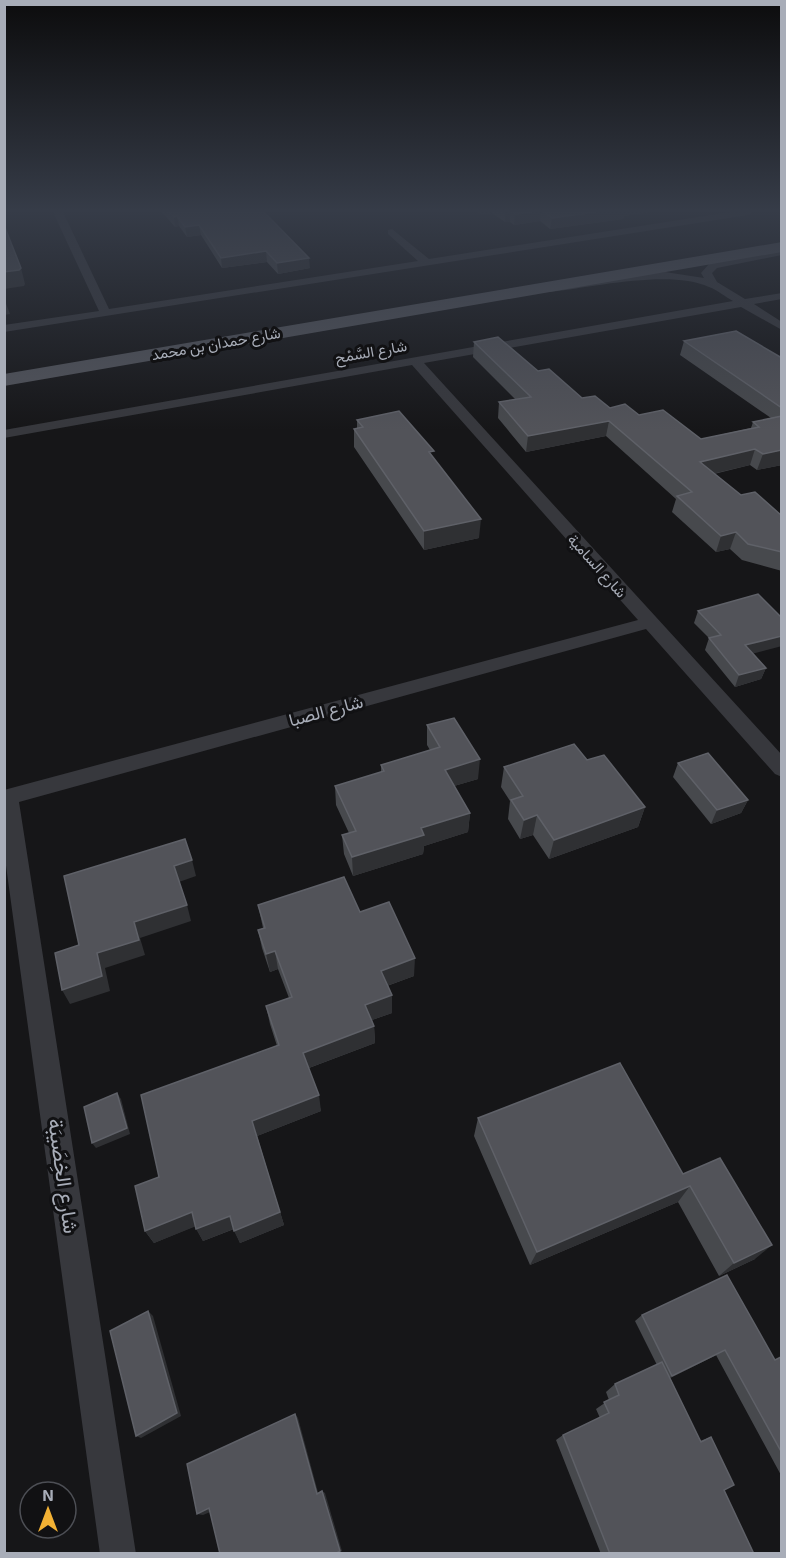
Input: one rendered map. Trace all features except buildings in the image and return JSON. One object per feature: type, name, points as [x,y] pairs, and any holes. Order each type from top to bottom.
[{"type":"main road","name":"شارع حمدان بن محمد","points":[[4,380],[562,285]]},
{"type":"street","points":[[92,285],[105,312]]},
{"type":"street","points":[[4,328],[280,285]]},
{"type":"street","points":[[525,291],[597,285]]},
{"type":"street","points":[[714,285],[782,327]]},
{"type":"street","name":"شارع السَّمْح","points":[[4,434],[782,296]]},
{"type":"street","name":"شارع السامية","points":[[415,361],[648,623],[782,769]]},
{"type":"street","name":"شارع الصبا","points":[[6,798],[648,623]]},
{"type":"street","name":"شارع الخِصَيبَة","points":[[6,798],[118,1554]]}]
